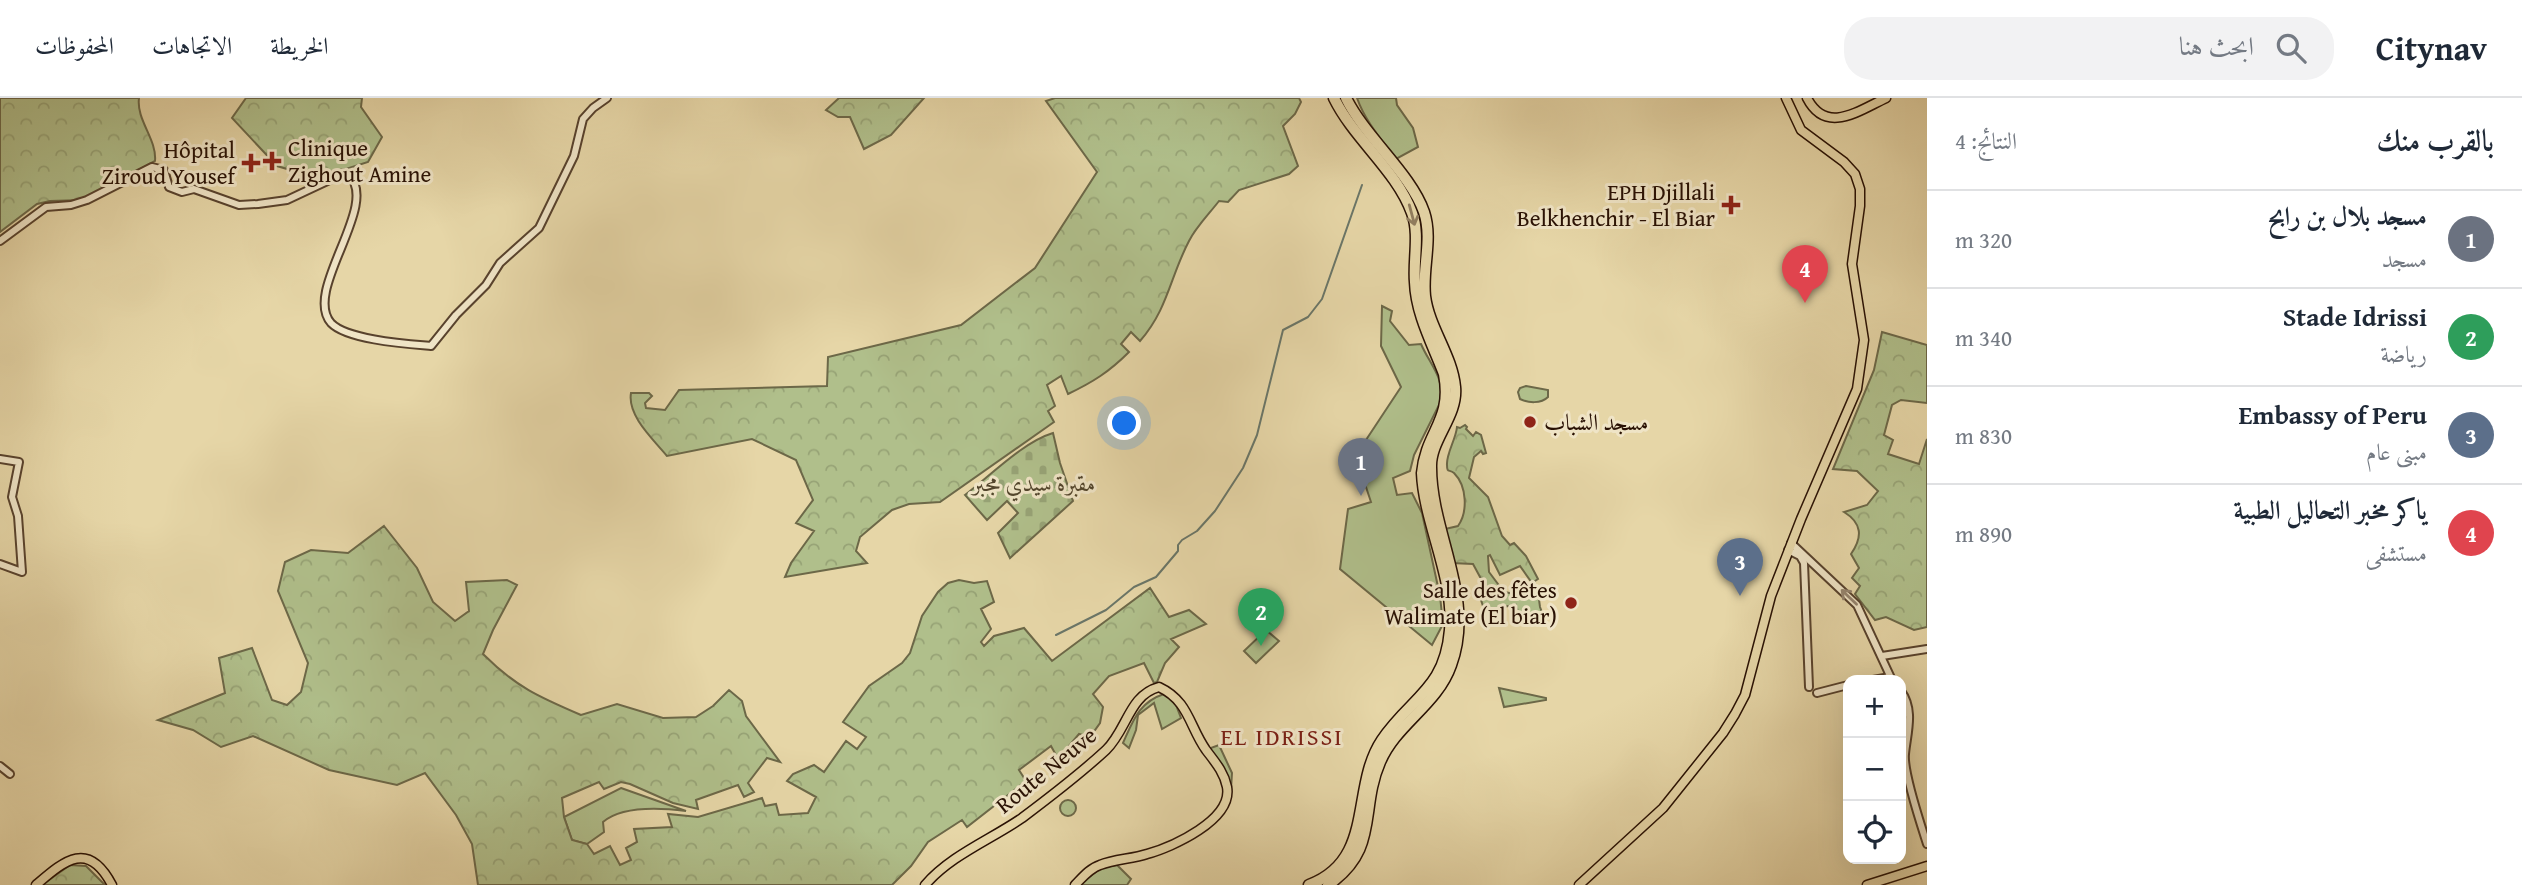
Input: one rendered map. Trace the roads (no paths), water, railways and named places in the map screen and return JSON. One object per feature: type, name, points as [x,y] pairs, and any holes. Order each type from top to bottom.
[{"type":"highway","points":[[1309,885],[1333,871],[1352,846],[1371,760],[1384,737],[1423,695],[1438,674],[1447,647],[1451,620],[1422,473],[1424,454],[1446,408],[1447,386],[1418,303],[1414,219],[1402,191],[1360,138],[1334,98]]},
{"type":"highway","points":[[1328,885],[1346,870],[1361,848],[1374,779],[1387,748],[1435,695],[1451,667],[1458,636],[1459,611],[1433,497],[1430,468],[1435,448],[1448,420],[1455,386],[1427,304],[1427,224],[1421,204],[1346,98]]},
{"type":"main road","points":[[1579,885],[1663,808],[1729,724],[1745,695],[1771,596],[1789,547],[1854,397],[1864,348],[1852,264],[1860,189],[1855,174],[1844,162],[1801,130],[1786,98]]},
{"type":"main road","points":[[1807,98],[1817,113],[1834,118],[1843,117],[1886,98]]},
{"type":"main road","name":"Route Neuve","points":[[925,885],[953,861],[1022,817],[1104,751],[1127,722],[1133,706],[1142,694],[1159,687],[1176,696],[1204,747],[1222,771],[1227,789],[1226,801],[1218,815],[1187,837],[1145,855],[1100,864],[1075,885]]},
{"type":"main road","points":[[36,885],[66,860],[75,858],[95,863],[104,871],[112,885]]},
{"type":"main road","points":[[1867,885],[1927,866]]},
{"type":"street","points":[[0,242],[46,207],[71,205],[87,200],[152,167],[164,170],[169,187],[182,192],[194,190],[239,205],[287,200],[348,174],[356,186],[357,196],[340,256],[327,285],[325,298],[331,323],[370,339],[431,346],[456,315],[486,285],[500,263],[539,228],[568,169],[583,120],[607,98]]},
{"type":"street","points":[[0,459],[19,461],[12,496],[18,516],[22,572],[0,564]]},
{"type":"street","points":[[1789,547],[1804,557],[1857,605],[1889,675]]},
{"type":"street","points":[[1804,557],[1809,687]]},
{"type":"street","points":[[1882,656],[1927,649]]},
{"type":"street","points":[[1817,693],[1843,686]]},
{"type":"street","points":[[1906,710],[1910,728],[1905,756],[1927,844]]},
{"type":"street","points":[[0,766],[10,774]]},
{"type":"waterway","points":[[1056,635],[1106,610],[1134,587],[1156,577],[1178,551],[1182,540],[1197,531],[1215,511],[1243,468],[1257,435],[1283,330],[1308,317],[1322,299],[1362,185]]},
{"type":"place","name":"Clinique Zighout Amine","points":[[272,161]]},
{"type":"place","name":"Hôpital Ziroud Yousef","points":[[251,163]]},
{"type":"place","name":"EPH Djillali Belkhenchir - El Biar","points":[[1731,205]]},
{"type":"place","name":"ياكر مخبر التحاليل الطبية","points":[[1805,303]]},
{"type":"place","name":"مسجد الشباب","points":[[1530,422]]},
{"type":"place","name":"مسجد بلال بن رابح","points":[[1361,496]]},
{"type":"place","name":"Embassy of Peru","points":[[1740,596]]},
{"type":"place","name":"Salle des fêtes Walimate (El biar)","points":[[1571,603]]},
{"type":"place","name":"Stade Idrissi","points":[[1261,646]]},
{"type":"district","name":"EL IDRISSI","points":[[1282,737]]},
{"type":"park label","name":"مقبرة سيدي مجبر","points":[[1034,483]]}]
